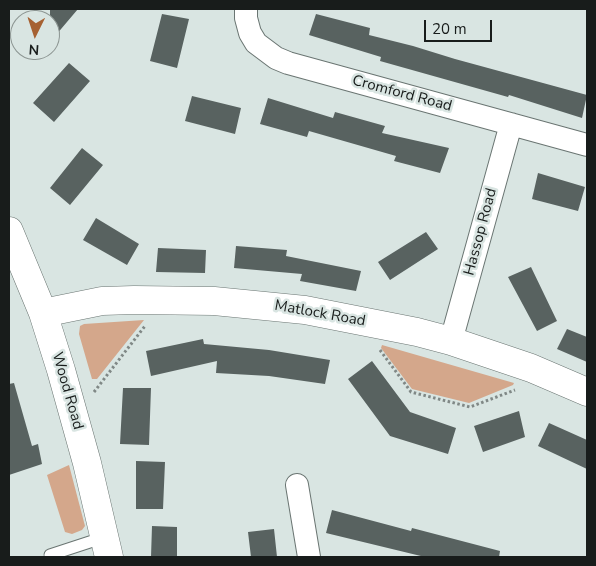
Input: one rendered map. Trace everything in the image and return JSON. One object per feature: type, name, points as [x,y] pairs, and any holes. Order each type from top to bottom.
[{"type":"street","name":"Cromford Road","points":[[246,9],[250,33],[256,43],[276,58],[325,74],[587,145]]},
{"type":"street","name":"Hassop Road","points":[[451,341],[511,124]]},
{"type":"street","name":"Wood Road","points":[[9,230],[43,313],[75,416],[107,547]]},
{"type":"street","name":"Matlock Road","points":[[43,313],[102,300],[248,303],[305,310],[451,341],[551,376],[587,392]]},
{"type":"street","points":[[297,486],[309,557]]},
{"type":"lane","points":[[50,555],[107,547]]},
{"type":"path","points":[[75,416],[166,300]]},
{"type":"path","points":[[358,320],[411,392],[470,407],[551,376]]},
{"type":"shaded area","points":[[144,320],[97,379],[92,379],[79,334],[80,326],[84,324]]},
{"type":"shaded area","points":[[382,345],[514,383],[469,403],[412,389],[381,348]]},
{"type":"shaded area","points":[[69,465],[85,526],[82,530],[72,534],[65,532],[47,475]]},
{"type":"building","points":[[78,9],[60,30],[60,10],[50,10]]},
{"type":"building","points":[[162,14],[189,19],[177,68],[150,61]]},
{"type":"building","points":[[316,14],[370,28],[369,35],[587,95],[582,118],[509,95],[508,97],[380,61],[381,57],[309,35]]},
{"type":"building","points":[[69,63],[90,81],[54,122],[33,103]]},
{"type":"building","points":[[192,96],[241,108],[235,134],[185,121]]},
{"type":"building","points":[[268,98],[333,118],[335,112],[385,126],[382,133],[449,148],[440,173],[394,161],[396,156],[309,131],[307,137],[260,124]]},
{"type":"building","points":[[82,148],[103,165],[70,205],[50,188]]},
{"type":"building","points":[[538,173],[585,187],[578,211],[532,199]]},
{"type":"building","points":[[96,218],[139,244],[127,265],[83,240]]},
{"type":"building","points":[[426,232],[438,249],[390,280],[378,262]]},
{"type":"building","points":[[236,246],[287,250],[286,256],[361,271],[356,291],[300,281],[302,274],[234,268]]},
{"type":"building","points":[[158,248],[206,250],[205,273],[156,272]]},
{"type":"building","points":[[531,267],[557,321],[537,331],[508,277]]},
{"type":"building","points":[[567,329],[587,337],[587,362],[557,349]]},
{"type":"building","points":[[203,339],[204,344],[269,350],[330,360],[325,384],[269,376],[216,373],[217,361],[151,376],[146,351]]},
{"type":"building","points":[[372,361],[410,412],[456,428],[448,454],[390,436],[348,379]]},
{"type":"building","points":[[14,383],[32,446],[38,444],[42,464],[9,475],[9,384]]},
{"type":"building","points":[[123,388],[151,388],[149,445],[120,444]]},
{"type":"building","points":[[519,411],[525,437],[483,452],[474,426]]},
{"type":"building","points":[[549,423],[587,440],[587,469],[538,446]]},
{"type":"building","points":[[136,461],[165,462],[163,509],[136,509]]},
{"type":"building","points":[[332,510],[411,531],[412,528],[500,551],[499,557],[425,557],[326,533]]},
{"type":"building","points":[[152,526],[177,527],[177,557],[151,557]]},
{"type":"building","points":[[274,529],[277,557],[251,557],[248,532]]}]
